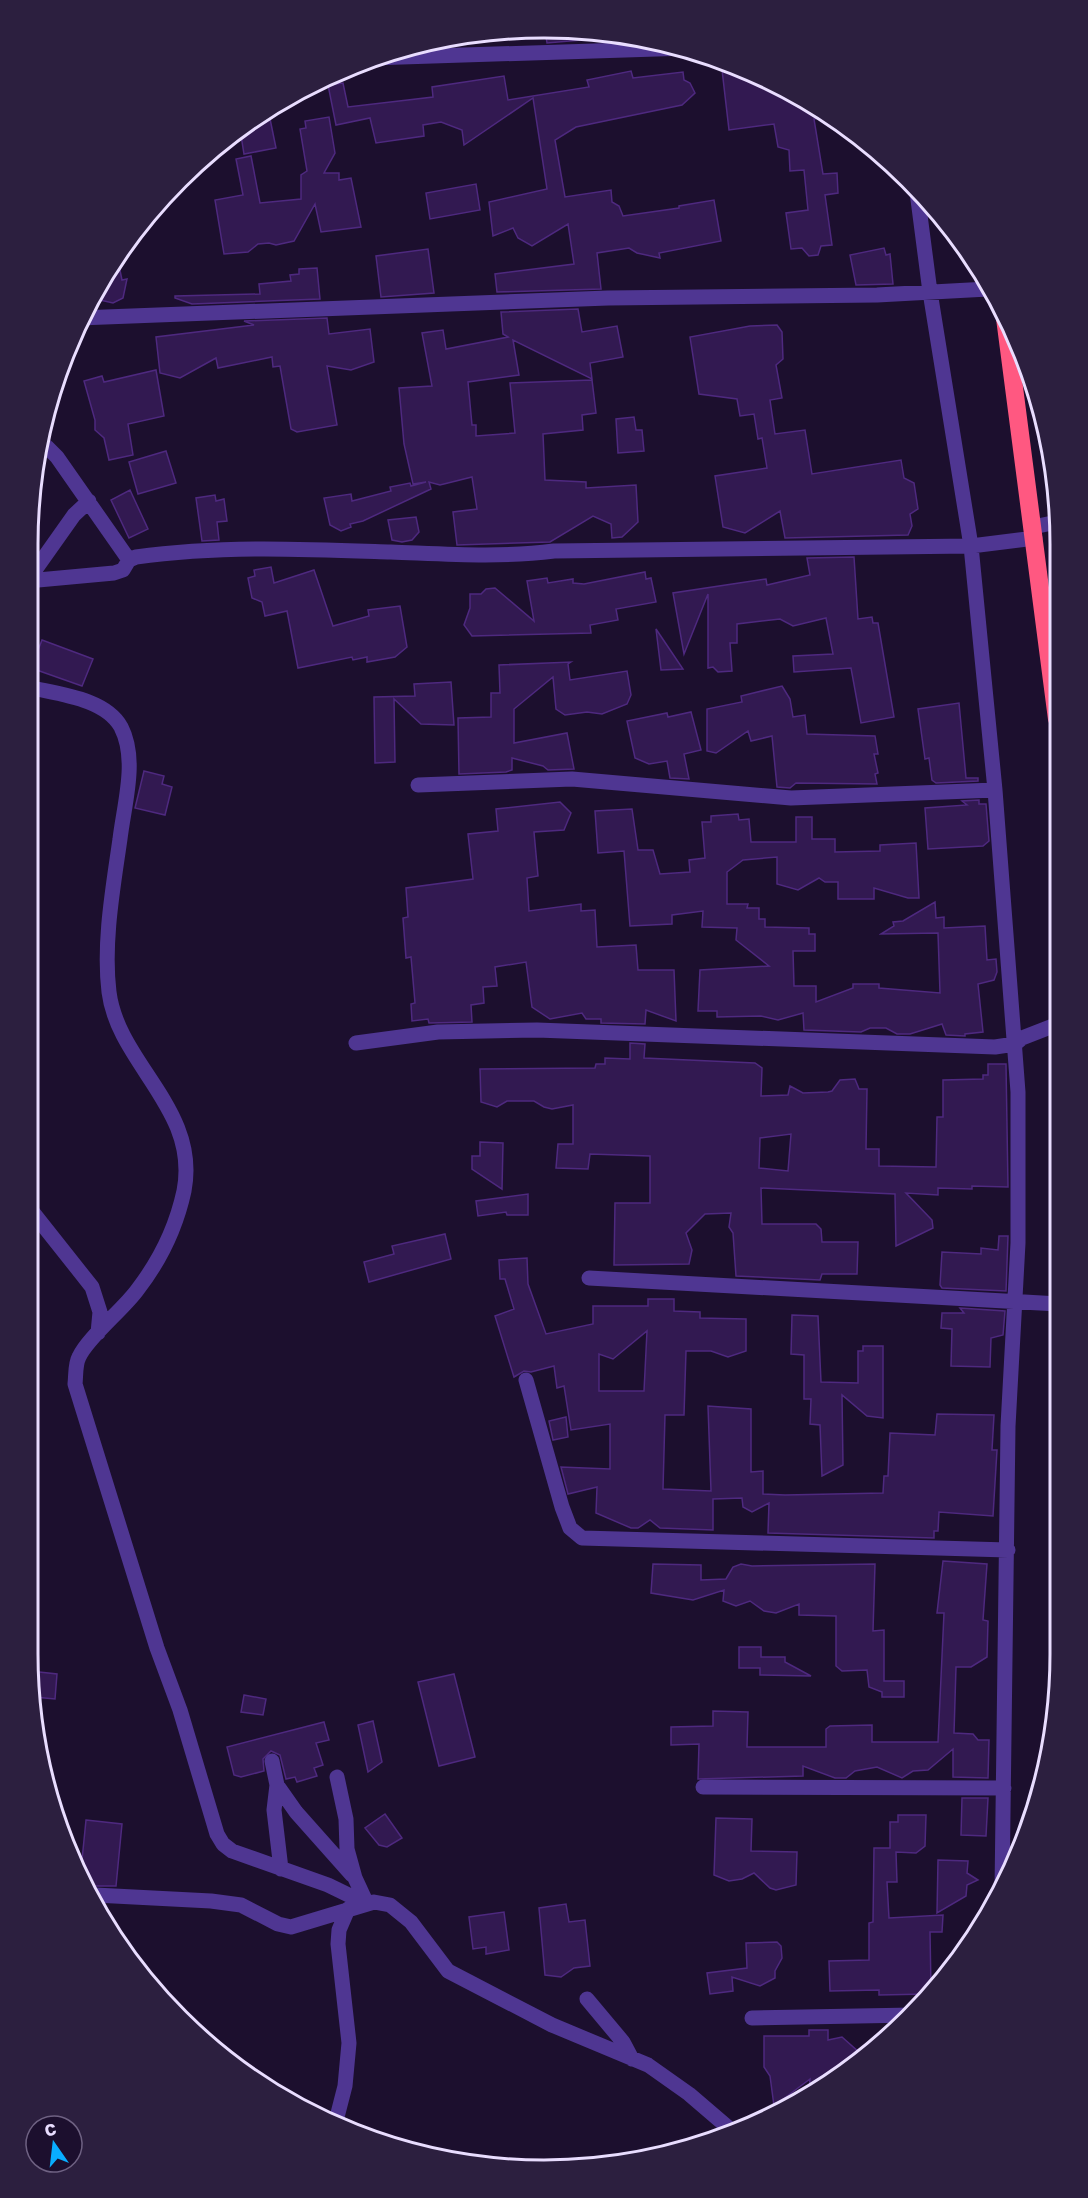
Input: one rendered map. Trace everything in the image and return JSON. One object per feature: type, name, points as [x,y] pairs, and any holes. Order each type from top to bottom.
[{"type":"highway","points":[[1008,342],[1050,662]]},
{"type":"street","points":[[406,57],[652,49]]},
{"type":"street","points":[[918,203],[930,292],[971,546],[995,790],[1015,1044],[1020,1163],[1016,1291],[1012,1302],[1008,1426],[1002,1869]]},
{"type":"street","points":[[91,318],[262,313],[608,298],[982,289]]},
{"type":"street","points":[[47,447],[57,457],[129,560]]},
{"type":"street","points":[[38,566],[69,523],[89,501]]},
{"type":"street","points":[[38,580],[70,575],[114,573],[123,570],[129,560],[161,554],[252,548],[466,557],[554,551],[971,546],[1034,533],[1049,526]]},
{"type":"street","points":[[38,690],[96,705],[113,717],[127,742],[128,784],[110,924],[109,992],[113,1012],[122,1030],[178,1125],[185,1158],[184,1189],[176,1222],[164,1252],[138,1290],[78,1358],[75,1384],[157,1648],[180,1710],[217,1834],[223,1844],[232,1851],[328,1886],[367,1904]]},
{"type":"street","points":[[418,786],[572,779],[791,798],[995,790]]},
{"type":"street","points":[[356,1043],[438,1032],[537,1030],[995,1047],[1015,1044],[1022,1038],[1050,1027]]},
{"type":"street","points":[[38,1219],[92,1287],[100,1312],[98,1333]]},
{"type":"street","points":[[589,1278],[1050,1304]]},
{"type":"street","points":[[526,1380],[562,1507],[570,1528],[582,1538],[1008,1550]]},
{"type":"street","points":[[272,1761],[278,1785],[296,1812],[355,1878]]},
{"type":"street","points":[[337,1777],[346,1819],[347,1850],[355,1878],[367,1904]]},
{"type":"street","points":[[278,1785],[274,1810],[281,1869]]},
{"type":"street","points":[[703,1787],[1004,1788]]},
{"type":"street","points":[[99,1895],[241,1905],[278,1924],[291,1927],[348,1909],[382,1902],[390,1905],[411,1922],[448,1971],[484,1992],[552,2025],[632,2059],[665,2077],[727,2126]]},
{"type":"street","points":[[337,2116],[345,2086],[349,2043],[338,1944],[339,1930],[348,1909]]},
{"type":"street","points":[[587,1999],[623,2042],[632,2059]]},
{"type":"street","points":[[752,2018],[899,2015]]},
{"type":"building","points":[[546,38],[585,40],[547,43]]},
{"type":"building","points":[[722,70],[768,90],[818,118],[814,119],[823,174],[837,173],[838,193],[825,195],[832,245],[821,246],[818,255],[809,256],[802,248],[791,249],[786,213],[808,210],[804,170],[790,171],[789,150],[778,147],[774,124],[729,130]]},
{"type":"building","points":[[631,71],[633,78],[683,72],[684,80],[690,83],[695,93],[682,105],[576,127],[555,140],[565,197],[611,190],[612,202],[619,206],[623,216],[679,208],[679,206],[714,200],[721,241],[659,253],[660,258],[637,253],[629,248],[597,253],[601,289],[497,292],[495,274],[574,264],[568,224],[532,246],[518,238],[513,228],[493,236],[489,202],[547,189],[533,98],[464,145],[462,130],[441,122],[423,125],[424,136],[376,143],[370,118],[336,125],[328,86],[343,83],[348,107],[433,97],[432,87],[504,76],[508,100],[589,87],[587,80]]},
{"type":"building","points":[[329,117],[335,153],[324,173],[339,173],[339,180],[351,178],[361,227],[321,232],[315,204],[294,241],[276,245],[258,244],[248,252],[224,254],[215,200],[243,195],[236,159],[251,156],[260,203],[301,199],[301,175],[307,171],[300,129],[306,128],[305,121]]},
{"type":"building","points":[[270,119],[276,148],[244,154],[241,138]]},
{"type":"building","points":[[476,184],[480,210],[430,219],[426,193]]},
{"type":"building","points":[[884,248],[886,255],[890,254],[893,284],[856,285],[850,255]]},
{"type":"building","points":[[428,249],[434,293],[381,297],[376,256]]},
{"type":"building","points":[[120,268],[122,280],[127,279],[123,298],[113,303],[100,300]]},
{"type":"building","points":[[317,268],[320,299],[192,304],[175,298],[175,296],[260,294],[259,284],[291,281],[290,275],[299,274],[299,269]]},
{"type":"building","points":[[578,309],[582,332],[617,326],[623,357],[590,363],[592,379],[513,340],[519,375],[468,382],[472,425],[476,425],[476,436],[515,433],[510,383],[592,380],[596,413],[582,415],[583,430],[543,434],[545,480],[586,482],[586,488],[636,485],[638,522],[622,537],[612,538],[611,524],[593,516],[550,542],[457,545],[453,512],[477,509],[472,477],[440,485],[429,482],[431,489],[363,521],[350,524],[351,527],[341,531],[330,525],[324,498],[351,494],[352,501],[391,491],[390,487],[410,483],[411,486],[426,482],[413,484],[404,444],[399,388],[432,386],[422,333],[443,330],[446,349],[508,337],[503,334],[501,312]]},
{"type":"building","points":[[327,318],[329,334],[370,329],[374,362],[351,370],[327,366],[337,425],[297,432],[291,429],[280,366],[273,367],[272,357],[218,368],[216,358],[180,378],[160,373],[156,337],[254,325],[244,321]]},
{"type":"building","points":[[777,325],[782,332],[783,359],[776,365],[782,398],[770,400],[775,434],[805,430],[812,474],[901,460],[904,478],[914,483],[918,509],[910,514],[912,526],[908,535],[785,538],[780,511],[745,533],[723,527],[715,476],[767,468],[762,438],[758,439],[754,414],[740,416],[737,399],[699,394],[690,337],[750,326]]},
{"type":"building","points":[[156,370],[164,416],[128,424],[133,455],[109,460],[104,438],[95,430],[95,420],[84,381],[102,376],[104,382]]},
{"type":"building","points":[[634,417],[636,430],[642,430],[644,451],[618,453],[616,419]]},
{"type":"building","points":[[166,451],[176,483],[138,494],[129,462]]},
{"type":"building","points":[[130,490],[148,529],[129,538],[111,500]]},
{"type":"building","points":[[215,495],[216,501],[224,499],[227,521],[217,522],[219,540],[202,541],[196,498]]},
{"type":"building","points":[[416,517],[419,532],[412,540],[402,542],[392,540],[388,520]]},
{"type":"building","points":[[854,557],[858,619],[872,617],[873,623],[878,623],[894,717],[861,723],[851,668],[794,672],[793,656],[833,654],[826,618],[793,626],[780,619],[737,624],[737,643],[730,643],[732,671],[718,672],[713,667],[708,668],[708,594],[684,654],[673,593],[766,579],[767,585],[810,575],[807,558]]},
{"type":"building","points":[[271,567],[274,583],[314,570],[333,626],[369,616],[368,610],[400,606],[407,647],[395,657],[367,662],[367,657],[353,660],[352,657],[298,668],[287,611],[265,616],[262,602],[252,598],[248,578],[255,576],[254,570]]},
{"type":"building","points":[[645,572],[646,579],[651,578],[656,602],[616,609],[618,620],[590,625],[591,633],[472,636],[464,625],[470,608],[470,594],[481,594],[486,589],[495,588],[534,621],[527,581],[547,578],[548,583],[573,579],[573,583],[584,584]]},
{"type":"building","points":[[656,629],[683,669],[661,670]]},
{"type":"building","points":[[42,640],[93,659],[82,686],[38,670],[38,650]]},
{"type":"building","points":[[571,662],[568,664],[570,680],[627,671],[631,695],[627,704],[602,714],[587,712],[565,715],[556,709],[553,677],[514,709],[514,743],[567,733],[574,769],[548,770],[543,766],[512,758],[512,770],[506,772],[459,774],[458,718],[491,717],[491,693],[500,693],[499,665]]},
{"type":"building","points":[[451,682],[454,725],[421,724],[394,699],[395,762],[375,763],[374,697],[415,696],[414,684]]},
{"type":"building","points":[[782,686],[790,699],[793,717],[805,715],[807,734],[875,736],[878,754],[874,754],[878,773],[875,774],[877,784],[796,783],[790,788],[777,787],[772,736],[751,741],[748,731],[716,753],[707,751],[707,709],[742,702],[741,696]]},
{"type":"building","points":[[959,703],[966,778],[978,778],[978,781],[936,783],[932,780],[929,758],[925,759],[918,709]]},
{"type":"building","points":[[691,712],[701,750],[684,754],[689,779],[670,778],[667,761],[649,764],[635,758],[627,721],[667,713],[668,717]]},
{"type":"building","points":[[144,771],[164,776],[162,784],[172,787],[165,815],[135,808]]},
{"type":"building","points":[[979,800],[979,804],[986,804],[989,841],[983,846],[928,849],[925,808],[967,805],[962,801]]},
{"type":"building","points":[[560,802],[571,813],[564,830],[534,832],[538,876],[527,878],[529,911],[581,904],[581,911],[595,910],[597,947],[636,945],[638,970],[674,970],[676,1021],[646,1010],[645,1024],[601,1023],[601,1019],[586,1019],[582,1013],[550,1019],[532,1007],[526,962],[495,967],[497,986],[483,987],[484,1003],[471,1005],[472,1022],[429,1023],[428,1019],[412,1021],[411,1004],[415,1003],[411,957],[406,958],[403,918],[408,917],[406,888],[473,879],[468,834],[498,831],[496,809]]},
{"type":"building","points":[[632,809],[638,850],[653,850],[660,874],[690,872],[689,860],[705,858],[702,822],[711,822],[711,816],[738,814],[739,820],[749,819],[751,842],[796,842],[796,817],[812,817],[812,839],[835,839],[835,852],[880,851],[880,845],[916,843],[919,898],[908,898],[874,888],[874,899],[838,899],[838,882],[825,882],[819,878],[798,890],[777,884],[777,857],[743,860],[727,872],[727,904],[748,904],[747,908],[759,908],[759,919],[765,919],[765,927],[809,928],[809,934],[815,934],[815,951],[793,951],[794,986],[816,986],[816,1002],[853,988],[853,984],[879,984],[879,988],[940,993],[938,933],[881,934],[894,926],[893,922],[903,921],[935,902],[936,918],[944,917],[944,928],[985,926],[987,960],[996,959],[997,972],[994,980],[978,984],[983,1032],[965,1034],[965,1036],[946,1035],[942,1024],[910,1034],[897,1034],[886,1028],[870,1028],[861,1032],[804,1030],[803,1013],[778,1020],[761,1016],[717,1017],[717,1011],[698,1011],[700,970],[769,966],[736,940],[737,928],[702,927],[703,911],[672,915],[672,924],[630,926],[624,851],[598,853],[595,811]]},
{"type":"building","points":[[630,1043],[645,1044],[644,1058],[755,1063],[762,1068],[761,1096],[788,1095],[790,1086],[803,1093],[828,1092],[832,1091],[840,1080],[855,1079],[859,1089],[867,1089],[866,1149],[879,1149],[879,1166],[936,1167],[937,1117],[943,1117],[943,1080],[983,1079],[983,1075],[988,1075],[988,1064],[1006,1064],[1008,1187],[938,1188],[938,1195],[906,1193],[932,1220],[933,1228],[896,1246],[895,1194],[761,1188],[762,1224],[816,1224],[821,1229],[822,1242],[858,1242],[857,1274],[822,1274],[820,1280],[736,1276],[733,1233],[729,1227],[731,1213],[705,1214],[686,1233],[692,1250],[689,1264],[614,1265],[615,1203],[650,1203],[650,1156],[590,1154],[588,1169],[556,1168],[558,1144],[573,1144],[573,1105],[552,1109],[534,1101],[507,1101],[497,1107],[481,1102],[480,1069],[595,1068],[596,1064],[605,1064],[605,1058],[630,1059]],"holes":[[[791,1134],[788,1171],[759,1168],[760,1138]]]},
{"type":"building","points":[[480,1142],[503,1143],[502,1189],[472,1169],[472,1156],[480,1156]]},
{"type":"building","points":[[528,1194],[528,1215],[507,1215],[506,1212],[478,1216],[476,1201]]},
{"type":"building","points":[[445,1234],[451,1259],[369,1282],[364,1262],[394,1254],[392,1246]]},
{"type":"building","points":[[999,1236],[1008,1236],[1006,1291],[942,1288],[940,1285],[942,1252],[981,1254],[981,1248],[998,1250]]},
{"type":"building","points":[[527,1258],[528,1284],[546,1334],[593,1324],[593,1306],[648,1306],[648,1299],[674,1299],[674,1311],[700,1312],[700,1318],[746,1319],[746,1351],[728,1357],[711,1351],[686,1351],[684,1415],[665,1415],[663,1489],[711,1491],[708,1406],[751,1409],[751,1472],[763,1471],[763,1494],[785,1495],[883,1493],[884,1476],[888,1476],[890,1433],[935,1435],[937,1414],[994,1415],[992,1450],[997,1450],[993,1516],[939,1512],[938,1531],[934,1531],[934,1538],[768,1533],[769,1503],[752,1512],[743,1507],[742,1498],[713,1499],[713,1530],[660,1528],[650,1520],[638,1528],[631,1528],[596,1513],[597,1487],[568,1494],[561,1467],[610,1469],[610,1424],[571,1430],[564,1386],[557,1388],[554,1366],[531,1372],[524,1371],[514,1377],[495,1316],[514,1309],[505,1279],[500,1279],[499,1260]],"holes":[[[647,1331],[644,1391],[599,1391],[599,1354],[613,1359]]]},
{"type":"building","points":[[960,1308],[1005,1311],[1003,1335],[991,1338],[990,1367],[951,1366],[952,1329],[941,1328],[942,1313],[964,1313]]},
{"type":"building","points":[[792,1315],[818,1316],[821,1382],[858,1383],[858,1351],[863,1351],[863,1346],[883,1346],[883,1418],[867,1416],[842,1395],[843,1465],[822,1476],[820,1425],[810,1424],[811,1399],[804,1399],[804,1355],[791,1354]]},
{"type":"building","points":[[566,1417],[568,1437],[553,1440],[549,1421]]},
{"type":"building","points":[[943,1561],[987,1564],[983,1620],[988,1621],[987,1657],[971,1667],[956,1667],[954,1733],[973,1734],[978,1740],[989,1740],[988,1778],[953,1777],[953,1749],[928,1770],[913,1771],[902,1778],[877,1767],[855,1771],[846,1778],[835,1778],[803,1766],[803,1776],[698,1779],[699,1744],[671,1745],[671,1727],[713,1726],[713,1711],[748,1712],[747,1747],[826,1747],[826,1729],[830,1726],[872,1725],[872,1742],[938,1742],[944,1613],[937,1613]]},
{"type":"building","points":[[653,1564],[701,1565],[701,1580],[726,1579],[733,1567],[741,1564],[752,1566],[875,1564],[873,1631],[884,1630],[884,1681],[904,1681],[904,1697],[882,1697],[882,1692],[869,1687],[867,1670],[842,1671],[836,1666],[836,1616],[799,1615],[799,1604],[776,1613],[764,1611],[750,1601],[736,1606],[723,1601],[724,1590],[693,1600],[651,1593]]},
{"type":"building","points":[[739,1647],[761,1647],[761,1657],[785,1657],[785,1662],[811,1676],[760,1675],[760,1668],[739,1668]]},
{"type":"building","points":[[39,1672],[57,1674],[55,1699],[40,1698]]},
{"type":"building","points":[[454,1674],[475,1757],[439,1766],[418,1682]]},
{"type":"building","points":[[244,1695],[266,1699],[263,1715],[241,1712]]},
{"type":"building","points":[[373,1721],[382,1762],[368,1772],[358,1725]]},
{"type":"building","points":[[324,1722],[329,1740],[316,1743],[323,1765],[314,1768],[317,1776],[297,1782],[295,1777],[286,1779],[280,1755],[271,1751],[263,1759],[264,1771],[241,1777],[234,1775],[227,1747]]},
{"type":"building","points":[[962,1798],[988,1798],[986,1836],[961,1835]]},
{"type":"building","points":[[385,1814],[402,1838],[387,1847],[379,1845],[365,1828]]},
{"type":"building","points":[[898,1815],[926,1815],[925,1846],[916,1853],[896,1852],[897,1882],[887,1882],[889,1918],[943,1915],[942,1932],[930,1932],[931,1981],[919,1994],[879,1995],[879,1990],[830,1991],[829,1961],[869,1960],[869,1923],[873,1922],[874,1848],[890,1848],[890,1822],[898,1822]]},
{"type":"building","points":[[716,1818],[752,1819],[751,1851],[797,1852],[796,1885],[776,1890],[770,1888],[754,1873],[742,1879],[729,1881],[714,1875]]},
{"type":"building","points":[[86,1820],[122,1824],[116,1886],[94,1886],[82,1861]]},
{"type":"building","points":[[938,1860],[968,1861],[967,1873],[978,1880],[967,1885],[966,1896],[937,1913]]},
{"type":"building","points":[[566,1904],[569,1922],[585,1920],[590,1966],[574,1968],[561,1977],[545,1975],[539,1908]]},
{"type":"building","points":[[504,1912],[509,1950],[486,1954],[486,1947],[473,1949],[469,1917]]},
{"type":"building","points":[[777,1942],[781,1946],[782,1958],[775,1971],[775,1978],[760,1986],[732,1977],[733,1991],[710,1994],[707,1973],[747,1968],[746,1943]]},
{"type":"building","points":[[809,2030],[828,2030],[828,2040],[842,2037],[858,2051],[810,2085],[810,2079],[774,2105],[770,2076],[764,2067],[764,2036],[809,2036]]}]
